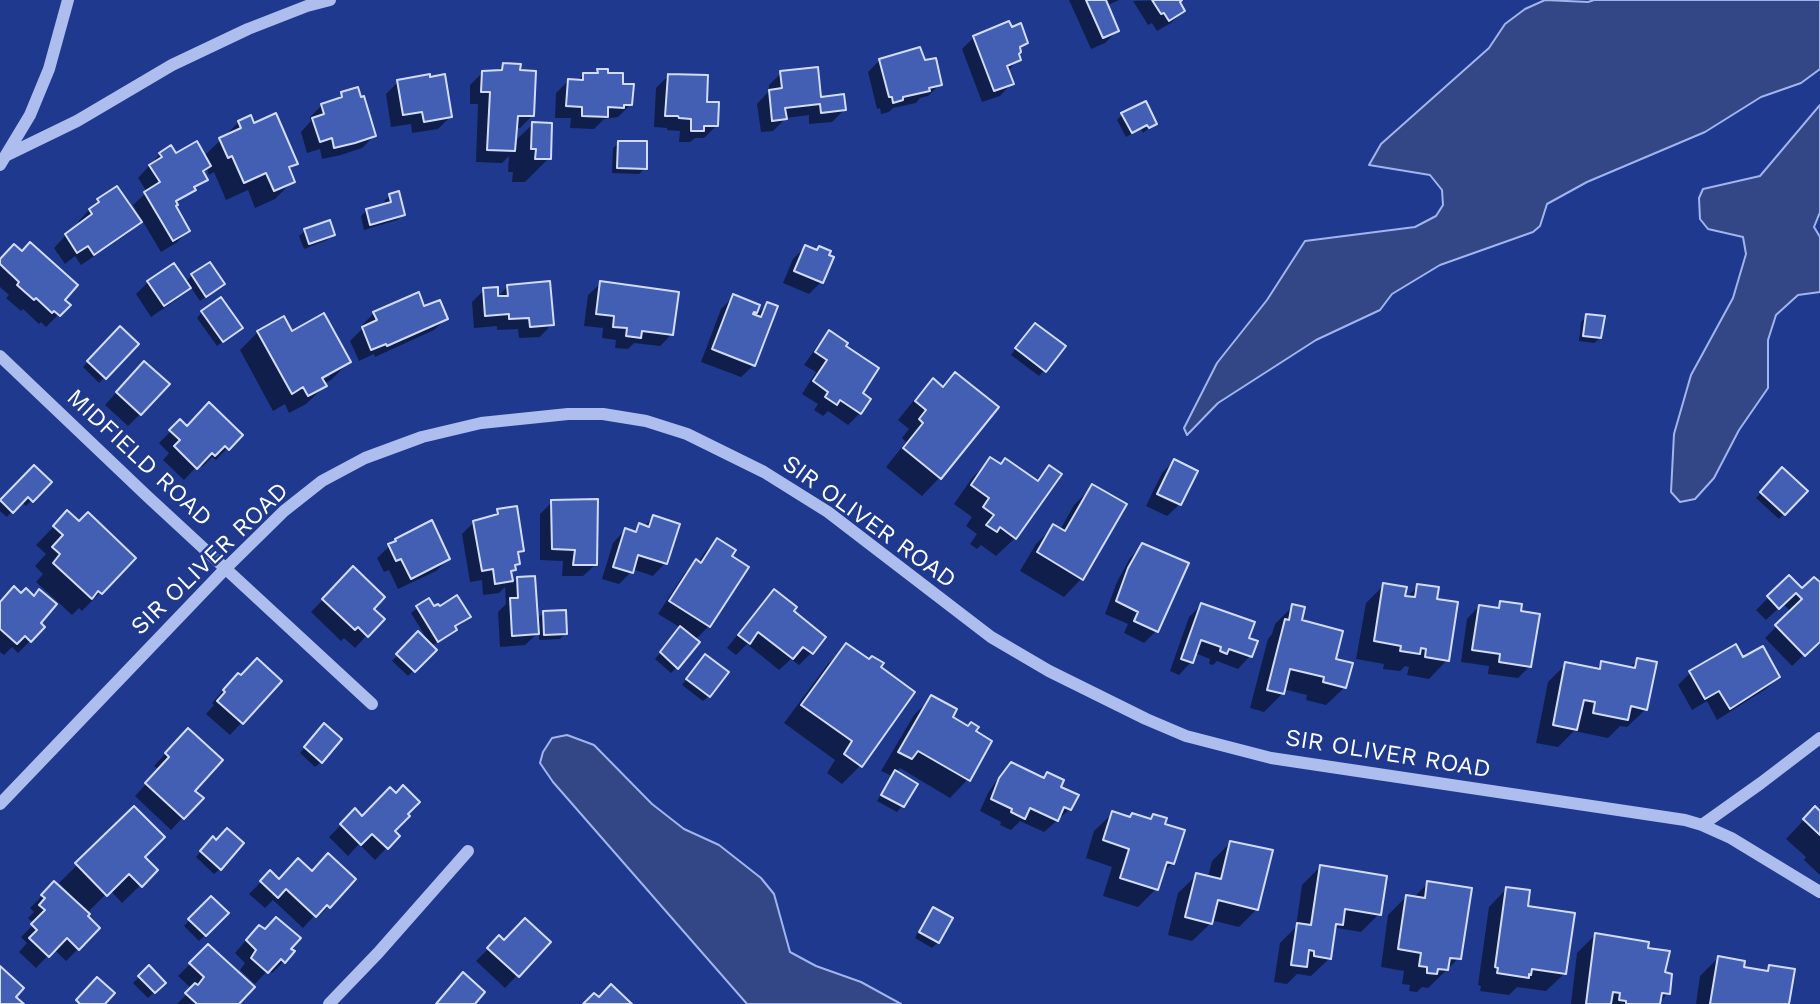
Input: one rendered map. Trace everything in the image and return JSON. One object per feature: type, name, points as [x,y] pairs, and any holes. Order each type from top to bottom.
[{"type":"street","points":[[3,160],[30,115],[49,69],[68,0]]},
{"type":"street","points":[[3,160],[77,121],[172,65],[248,29],[330,0]]},
{"type":"street","name":"MIDFIELD ROAD","points":[[0,356],[372,704]]},
{"type":"street","name":"SIR OLIVER ROAD","points":[[0,804],[226,568],[284,511],[322,481],[365,458],[411,441],[481,423],[568,414],[603,414],[646,421],[687,434],[764,472],[828,513],[991,637],[1049,671],[1186,736],[1284,760],[1685,820],[1731,838],[1820,892]]},
{"type":"street","points":[[1702,825],[1820,738]]},
{"type":"street","points":[[329,1004],[468,851]]},
{"type":"water","points":[[1545,0],[1820,0],[1820,69],[1801,83],[1761,97],[1705,132],[1587,182],[1547,204],[1540,226],[1533,232],[1440,265],[1392,294],[1380,310],[1316,340],[1218,403],[1187,435],[1184,428],[1217,363],[1267,300],[1305,241],[1415,227],[1436,216],[1443,205],[1442,190],[1430,175],[1369,165],[1381,144],[1489,48],[1505,24],[1525,9]]},
{"type":"water","points":[[1820,105],[1820,212],[1814,227],[1820,237],[1820,292],[1798,295],[1776,315],[1768,340],[1768,388],[1739,430],[1714,478],[1695,499],[1680,502],[1671,492],[1674,434],[1691,375],[1733,298],[1746,254],[1743,237],[1708,229],[1700,219],[1699,198],[1703,189],[1760,176]]},
{"type":"water","points":[[567,735],[594,745],[652,804],[684,829],[719,845],[761,878],[774,894],[790,952],[816,966],[861,982],[901,1004],[747,1004],[553,782],[540,763],[552,738]]},
{"type":"building","points":[[1086,0],[1106,0],[1119,31],[1103,38]]},
{"type":"building","points":[[1152,0],[1182,0],[1180,2],[1185,11],[1169,21]]},
{"type":"building","points":[[1009,21],[1012,27],[1021,23],[1028,43],[1020,47],[1021,60],[1007,66],[1014,84],[994,91],[973,36]]},
{"type":"building","points":[[920,47],[925,60],[936,58],[942,85],[929,88],[930,91],[903,97],[903,100],[893,103],[879,59]]},
{"type":"building","points":[[503,63],[521,64],[520,70],[536,71],[534,116],[518,116],[515,151],[487,150],[490,92],[481,92],[482,71],[502,70]]},
{"type":"building","points":[[818,67],[821,97],[844,94],[846,110],[821,113],[820,104],[785,108],[787,119],[772,121],[769,90],[782,88],[780,71]]},
{"type":"building","points":[[597,69],[608,69],[608,73],[623,73],[623,84],[634,84],[632,105],[624,105],[624,108],[608,107],[608,117],[582,116],[582,107],[566,106],[568,79],[583,80],[583,73],[598,73]]},
{"type":"building","points":[[430,74],[430,77],[445,74],[452,117],[424,122],[422,112],[403,115],[397,80]]},
{"type":"building","points":[[668,74],[708,75],[707,102],[719,102],[718,126],[704,126],[704,131],[691,131],[691,119],[665,116]]},
{"type":"building","points":[[358,87],[361,97],[364,96],[376,136],[334,148],[332,138],[320,142],[312,118],[324,114],[321,104],[342,97],[341,92]]},
{"type":"building","points":[[1146,101],[1157,124],[1149,128],[1147,125],[1132,133],[1121,113]]},
{"type":"building","points":[[276,113],[298,164],[289,167],[295,182],[274,191],[266,173],[244,183],[232,156],[228,158],[219,138],[241,128],[238,121],[251,115],[254,123]]},
{"type":"building","points":[[532,122],[552,123],[551,159],[535,159],[536,149],[531,149]]},
{"type":"building","points":[[197,141],[211,166],[203,171],[208,180],[176,201],[176,206],[190,231],[173,241],[144,192],[160,182],[149,165],[162,157],[159,153],[171,145],[176,153]]},
{"type":"building","points":[[618,141],[647,141],[647,169],[617,168]]},
{"type":"building","points":[[117,186],[142,222],[94,255],[88,246],[77,253],[65,234],[92,214],[89,209],[99,202],[97,199]]},
{"type":"building","points":[[399,191],[405,215],[370,225],[366,209],[391,202],[389,194]]},
{"type":"building","points":[[330,220],[335,235],[309,244],[304,229]]},
{"type":"building","points":[[30,242],[78,285],[65,300],[71,305],[60,316],[54,311],[52,313],[36,298],[34,300],[0,264],[0,259],[14,244],[22,251]]},
{"type":"building","points":[[805,245],[817,250],[819,246],[831,251],[829,255],[834,257],[823,283],[794,271]]},
{"type":"building","points":[[210,262],[225,284],[206,297],[191,274]]},
{"type":"building","points":[[174,263],[191,288],[164,306],[147,281]]},
{"type":"building","points":[[550,281],[554,325],[530,327],[529,318],[509,319],[509,314],[485,316],[483,288],[498,287],[498,296],[508,296],[507,285]]},
{"type":"building","points":[[600,281],[679,292],[673,335],[642,331],[641,338],[626,336],[627,328],[613,327],[614,316],[596,314]]},
{"type":"building","points":[[419,292],[424,306],[440,300],[448,319],[387,346],[386,344],[371,350],[362,327],[377,320],[373,312]]},
{"type":"building","points":[[733,294],[760,305],[757,313],[753,314],[761,317],[767,302],[778,306],[755,366],[712,349]]},
{"type":"building","points":[[221,297],[243,328],[223,342],[201,311]]},
{"type":"building","points":[[324,313],[351,362],[322,378],[327,386],[308,396],[303,387],[292,394],[257,331],[284,316],[292,331]]},
{"type":"building","points":[[1586,314],[1605,316],[1601,338],[1583,336]]},
{"type":"building","points":[[1035,323],[1066,346],[1046,372],[1015,348]]},
{"type":"building","points":[[120,326],[139,344],[106,379],[87,361]]},
{"type":"building","points":[[829,330],[848,343],[846,346],[879,368],[863,393],[871,399],[861,414],[840,400],[837,405],[825,397],[828,392],[813,381],[827,360],[815,352]]},
{"type":"building","points":[[144,361],[170,384],[141,415],[116,392]]},
{"type":"building","points":[[955,372],[999,407],[941,479],[903,448],[923,423],[919,419],[926,410],[915,401],[933,378],[943,387]]},
{"type":"building","points":[[209,402],[243,435],[229,450],[225,446],[215,456],[212,453],[197,469],[174,446],[180,440],[169,430],[180,419],[187,426]]},
{"type":"building","points":[[990,457],[1001,464],[1005,458],[1038,481],[1049,465],[1062,474],[1016,539],[1000,527],[997,532],[986,525],[994,515],[983,507],[989,498],[971,485]]},
{"type":"building","points":[[1174,459],[1198,471],[1181,505],[1157,494]]},
{"type":"building","points":[[34,465],[52,482],[33,502],[28,497],[13,513],[0,500]]},
{"type":"building","points":[[1782,467],[1808,491],[1785,515],[1760,492]]},
{"type":"building","points":[[1092,484],[1127,504],[1083,580],[1037,552],[1053,524],[1065,531]]},
{"type":"building","points":[[598,499],[597,565],[573,565],[575,550],[552,549],[551,500]]},
{"type":"building","points":[[517,506],[524,551],[518,552],[520,564],[515,565],[516,570],[511,571],[513,581],[495,584],[493,569],[482,571],[473,521],[498,514],[497,509]]},
{"type":"building","points":[[67,510],[79,521],[88,512],[136,558],[102,594],[98,591],[92,599],[53,563],[60,554],[52,547],[63,535],[53,526]]},
{"type":"building","points":[[653,515],[680,524],[667,564],[638,555],[633,573],[613,567],[625,528],[636,532],[639,523],[649,527]]},
{"type":"building","points":[[432,520],[450,559],[411,579],[401,559],[396,561],[388,544]]},
{"type":"building","points":[[717,538],[736,550],[732,556],[749,567],[710,627],[669,601],[696,559],[701,563]]},
{"type":"building","points":[[1142,543],[1189,563],[1158,632],[1134,621],[1138,612],[1116,601],[1128,568]]},
{"type":"building","points":[[353,566],[385,597],[374,609],[385,619],[368,637],[358,627],[355,630],[322,599]]},
{"type":"building","points":[[1789,575],[1802,588],[1814,577],[1820,582],[1820,642],[1805,656],[1775,625],[1802,599],[1796,593],[1779,609],[1767,596]]},
{"type":"building","points":[[535,576],[539,634],[512,636],[510,598],[518,598],[517,577]]},
{"type":"building","points":[[1383,583],[1407,587],[1405,596],[1415,597],[1417,584],[1439,587],[1437,599],[1458,602],[1449,661],[1425,657],[1426,649],[1421,648],[1420,654],[1400,651],[1401,646],[1374,641]]},
{"type":"building","points":[[14,586],[21,593],[26,588],[34,596],[39,589],[57,604],[41,623],[45,627],[31,642],[25,636],[17,644],[0,629],[0,602]]},
{"type":"building","points":[[774,589],[797,607],[794,611],[826,637],[813,654],[803,647],[793,659],[758,632],[750,644],[738,635]]},
{"type":"building","points":[[457,595],[471,617],[455,626],[457,630],[438,642],[416,606],[429,598],[434,606],[440,606]]},
{"type":"building","points":[[1500,601],[1522,604],[1521,611],[1540,614],[1531,667],[1499,662],[1500,654],[1472,650],[1479,605],[1499,608]]},
{"type":"building","points":[[1201,603],[1255,622],[1249,638],[1258,641],[1252,657],[1229,649],[1227,654],[1220,651],[1221,647],[1201,640],[1193,663],[1181,659]]},
{"type":"building","points":[[1292,604],[1305,607],[1302,620],[1343,631],[1336,659],[1353,663],[1346,688],[1323,682],[1324,677],[1290,669],[1284,694],[1267,690],[1285,619],[1289,620]]},
{"type":"building","points":[[566,610],[567,634],[544,635],[543,611]]},
{"type":"building","points":[[680,626],[700,642],[678,669],[660,652]]},
{"type":"building","points":[[418,631],[437,650],[415,672],[396,654]]},
{"type":"building","points":[[846,643],[869,659],[872,656],[884,663],[881,667],[915,692],[862,767],[844,754],[852,741],[801,705]]},
{"type":"building","points":[[1736,644],[1743,657],[1763,646],[1780,677],[1730,709],[1719,691],[1705,699],[1689,671]]},
{"type":"building","points":[[705,654],[729,672],[710,697],[686,679]]},
{"type":"building","points":[[257,658],[282,681],[243,724],[217,701],[238,673],[241,675]]},
{"type":"building","points":[[1637,658],[1657,662],[1647,710],[1631,706],[1628,720],[1593,713],[1595,702],[1584,700],[1577,730],[1553,725],[1565,662],[1600,669],[1601,661],[1635,668]]},
{"type":"building","points":[[931,695],[957,709],[953,717],[968,726],[971,722],[979,727],[976,731],[992,741],[970,781],[918,751],[912,759],[898,752]]},
{"type":"building","points":[[324,723],[342,739],[322,763],[304,747]]},
{"type":"building","points":[[188,728],[223,760],[195,791],[204,798],[184,819],[145,783],[169,757],[165,753]]},
{"type":"building","points":[[1011,762],[1044,778],[1047,772],[1064,780],[1061,787],[1079,795],[1071,810],[1064,807],[1058,821],[1030,808],[1025,819],[991,799],[999,778]]},
{"type":"building","points":[[895,770],[918,784],[904,807],[881,795]]},
{"type":"building","points":[[403,785],[420,802],[395,831],[400,836],[388,849],[372,834],[361,845],[340,824],[355,808],[362,816],[390,787],[396,793]]},
{"type":"building","points":[[134,806],[165,837],[145,857],[158,870],[142,887],[129,874],[107,896],[75,863]]},
{"type":"building","points":[[1815,806],[1820,811],[1820,835],[1803,819]]},
{"type":"building","points":[[1112,811],[1130,817],[1132,813],[1151,819],[1153,814],[1167,818],[1165,824],[1185,830],[1174,864],[1167,862],[1158,890],[1120,878],[1129,849],[1103,840]]},
{"type":"building","points":[[227,828],[244,843],[221,870],[200,851],[213,836],[216,840]]},
{"type":"building","points":[[1230,841],[1273,850],[1258,910],[1218,900],[1212,924],[1185,917],[1196,873],[1221,879]]},
{"type":"building","points":[[328,853],[356,879],[330,908],[327,905],[316,917],[286,889],[278,898],[260,881],[270,870],[279,879],[298,858],[312,871]]},
{"type":"building","points":[[1320,865],[1387,876],[1381,915],[1345,909],[1343,925],[1336,924],[1331,959],[1314,956],[1314,951],[1309,950],[1307,967],[1291,965],[1297,923],[1311,925]]},
{"type":"building","points":[[54,881],[90,914],[88,916],[100,928],[79,950],[67,938],[49,957],[29,938],[37,930],[31,924],[45,910],[39,905],[45,898],[41,895]]},
{"type":"building","points":[[1427,881],[1472,888],[1461,959],[1450,958],[1448,970],[1438,969],[1437,974],[1427,973],[1427,967],[1419,966],[1421,953],[1398,949],[1406,895],[1425,898]]},
{"type":"building","points":[[1506,887],[1530,890],[1528,906],[1575,913],[1566,974],[1532,969],[1529,978],[1497,973],[1498,968],[1495,967]]},
{"type":"building","points":[[211,896],[229,913],[206,936],[188,919]]},
{"type":"building","points":[[933,907],[953,918],[939,943],[919,932]]},
{"type":"building","points":[[276,917],[301,938],[291,949],[295,951],[285,963],[281,959],[268,973],[251,958],[256,950],[246,940],[259,925],[265,929]]},
{"type":"building","points":[[525,918],[551,942],[519,977],[487,948],[499,935],[504,940]]},
{"type":"building","points":[[1595,933],[1649,942],[1648,948],[1670,951],[1665,972],[1672,974],[1670,994],[1662,993],[1660,1004],[1626,1004],[1626,1001],[1619,1000],[1620,993],[1613,992],[1611,1004],[1586,1004]]},
{"type":"building","points":[[208,944],[255,987],[239,1004],[197,1004],[185,993],[195,983],[198,985],[204,977],[189,963]]},
{"type":"building","points":[[1718,956],[1745,961],[1744,967],[1768,971],[1769,965],[1795,969],[1789,1004],[1710,1004]]},
{"type":"building","points":[[149,965],[166,983],[155,993],[138,976]]},
{"type":"building","points":[[0,966],[24,988],[16,997],[24,1004],[0,1004]]},
{"type":"building","points":[[463,972],[485,992],[475,1004],[436,1004]]},
{"type":"building","points":[[97,977],[115,993],[105,1004],[80,1004],[76,1000]]},
{"type":"building","points":[[611,984],[632,1004],[583,1004],[594,993],[599,997]]}]
